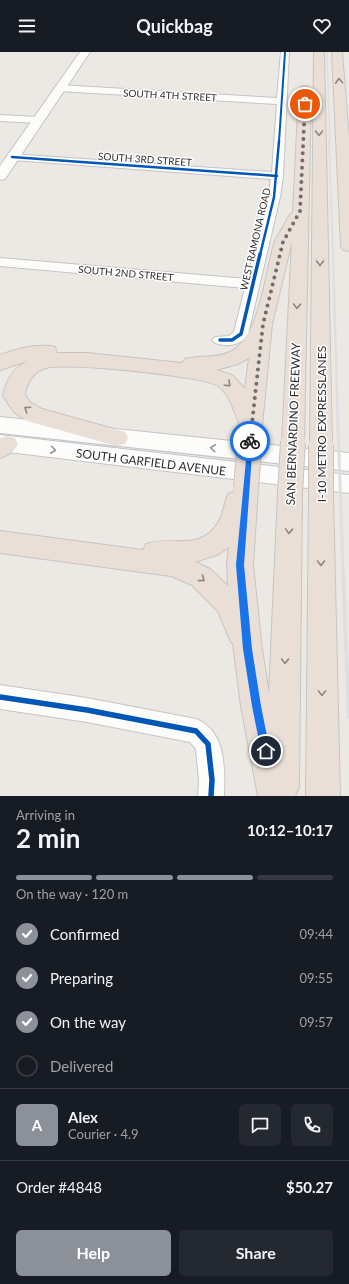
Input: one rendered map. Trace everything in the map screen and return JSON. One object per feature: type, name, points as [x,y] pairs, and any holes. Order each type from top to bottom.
[{"type":"highway","name":"I-10 METRO EXPRESSLANES","points":[[319,52],[323,796]]},
{"type":"highway","points":[[337,52],[349,246]]},
{"type":"highway","name":"SAN BERNARDINO FREEWAY","points":[[282,796],[290,492],[293,442],[305,74]]},
{"type":"highway","points":[[275,796],[256,706],[248,649],[240,565],[251,433],[263,324],[283,242],[300,211]]},
{"type":"highway","points":[[0,363],[32,353],[64,352],[193,364],[218,363],[238,358],[250,347],[263,324]]},
{"type":"highway","points":[[117,438],[35,415],[22,407],[14,396],[16,384],[25,371],[40,362],[61,359],[87,360],[201,372],[225,380],[238,394],[251,433]]},
{"type":"highway","points":[[0,529],[173,554],[194,553],[210,547],[223,536],[232,522],[238,499],[246,488]]},
{"type":"highway","points":[[0,542],[173,565],[201,577],[228,604],[248,649]]},
{"type":"main road","points":[[0,176],[85,52]]},
{"type":"main road","name":"SOUTH GARFIELD AVENUE","points":[[2,440],[117,438],[349,462]]},
{"type":"main road","name":"SOUTH GARFIELD AVENUE","points":[[2,440],[237,472],[349,484]]},
{"type":"street","name":"WEST RAMONA ROAD","points":[[220,340],[231,341],[236,339],[241,334],[252,284],[270,217],[277,176],[286,52]]},
{"type":"street","name":"SOUTH 4TH STREET","points":[[59,88],[282,101]]},
{"type":"street","points":[[0,118],[38,120]]},
{"type":"street","name":"SOUTH 3RD STREET","points":[[12,157],[277,176]]},
{"type":"street","name":"SOUTH 2ND STREET","points":[[0,262],[252,284]]},
{"type":"street","points":[[0,697],[86,710],[196,731],[208,744],[212,780],[211,796]]},
{"type":"railway","points":[[327,52],[330,142]]},
{"type":"railway","points":[[329,141],[333,255]]},
{"type":"railway","points":[[333,254],[337,396]]},
{"type":"railway","points":[[337,395],[343,574]]},
{"type":"railway","points":[[343,573],[349,717]]},
{"type":"cycle path","points":[[220,340],[232,340],[241,334],[274,197],[277,176],[285,52]]},
{"type":"cycle path","points":[[12,157],[277,176]]},
{"type":"cycle path","points":[[0,697],[87,710],[196,731],[208,744],[212,780],[211,796]]},
{"type":"way so far","points":[[250,441],[263,324],[283,242],[300,211],[305,104]]},
{"type":"route","points":[[250,441],[240,565],[248,649],[256,706],[266,751]]}]
